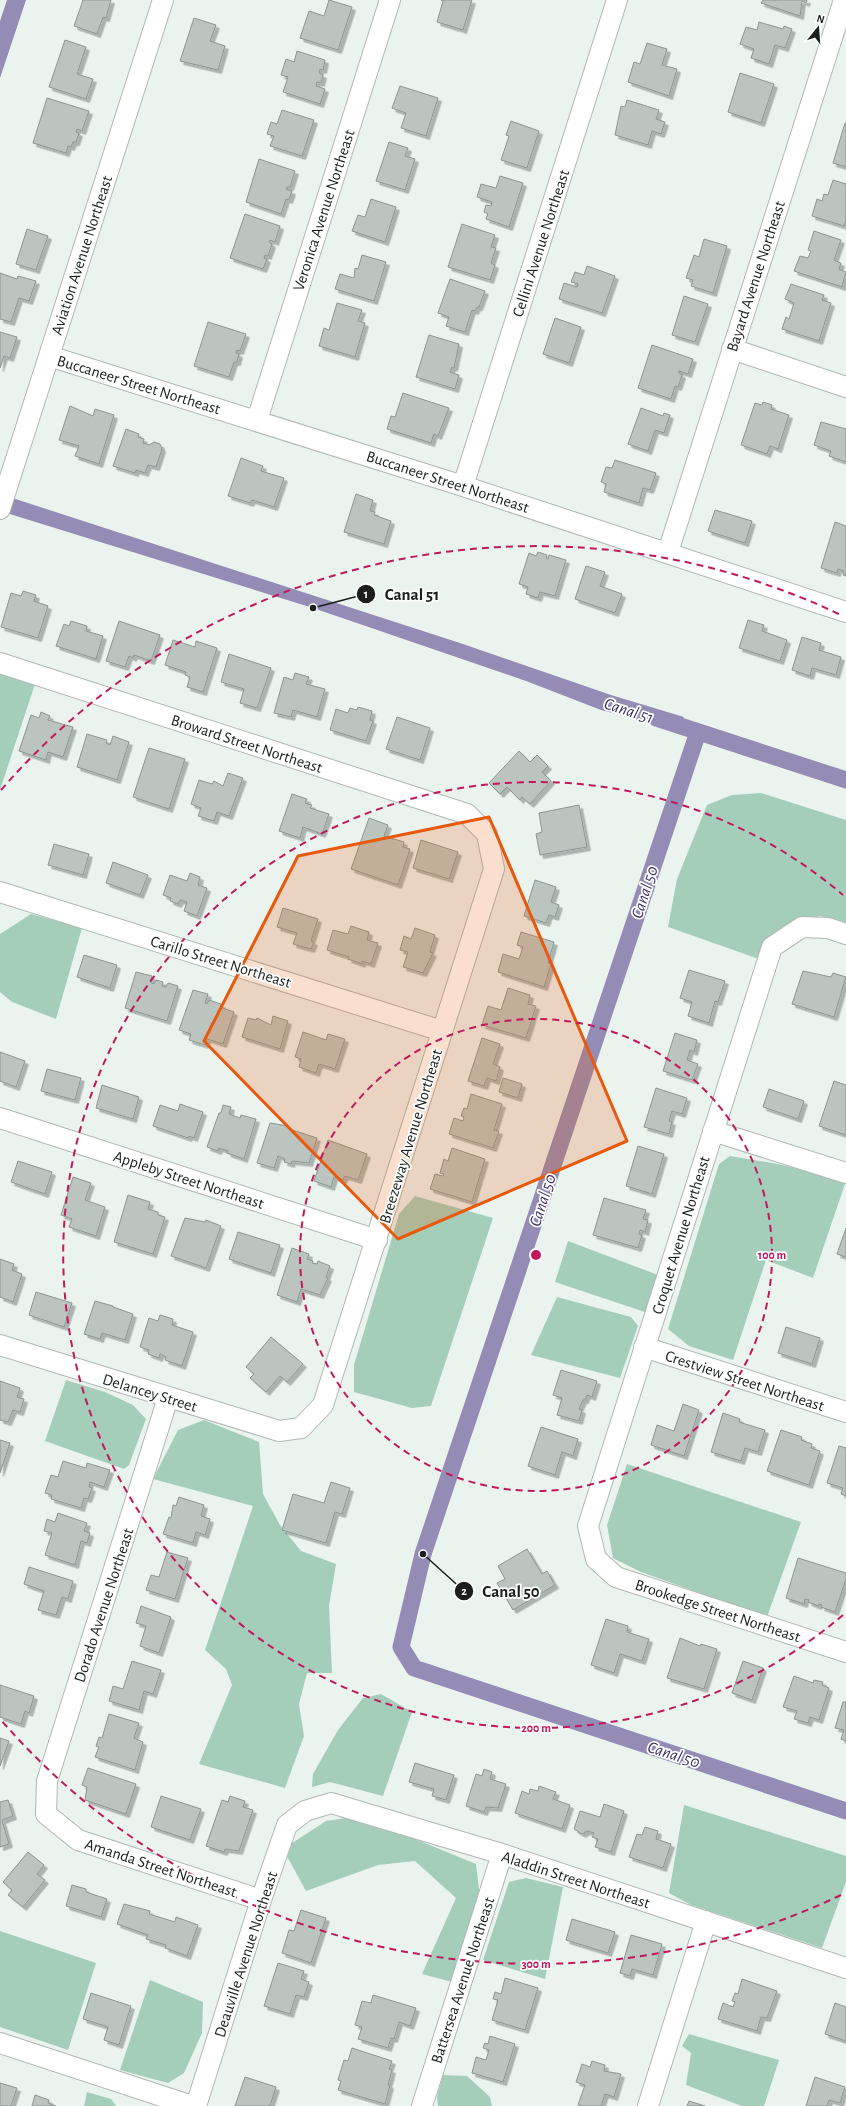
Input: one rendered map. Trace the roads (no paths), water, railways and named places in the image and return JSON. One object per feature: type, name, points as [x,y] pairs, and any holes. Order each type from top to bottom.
[{"type":"street","name":"Aviation Avenue Northeast","points":[[0,509],[163,0]]},
{"type":"street","name":"Veronica Avenue Northeast","points":[[256,420],[390,0]]},
{"type":"street","name":"Cellini Avenue Northeast","points":[[463,486],[617,0]]},
{"type":"street","name":"Bayard Avenue Northeast","points":[[668,552],[844,0]]},
{"type":"street","points":[[732,349],[846,387]]},
{"type":"street","name":"Buccaneer Street Northeast","points":[[49,356],[463,486],[668,552],[846,612]]},
{"type":"street","name":"Broward Street Northeast","points":[[0,663],[467,814],[487,834]]},
{"type":"street","name":"Breezeway Avenue Northeast","points":[[301,1428],[323,1405],[377,1240],[494,868],[487,834]]},
{"type":"street","name":"Carillo Street Northeast","points":[[0,892],[442,1031]]},
{"type":"street","name":"Croquet Avenue Northeast","points":[[596,1559],[588,1526],[772,947],[802,927],[828,928],[846,934]]},
{"type":"street","name":"Appleby Street Northeast","points":[[0,1118],[377,1240]]},
{"type":"street","points":[[713,1130],[846,1173]]},
{"type":"street","name":"Delancey Street","points":[[0,1345],[168,1398],[280,1431],[301,1428]]},
{"type":"street","name":"Crestview Street Northeast","points":[[644,1347],[846,1412]]},
{"type":"street","name":"Dorado Avenue Northeast","points":[[46,1814],[47,1781],[168,1398]]},
{"type":"street","name":"Brookedge Street Northeast","points":[[596,1559],[616,1577],[846,1652]]},
{"type":"street","name":"Aladdin Street Northeast","points":[[305,1811],[331,1803],[502,1854],[846,1968]]},
{"type":"street","name":"Deauville Avenue Northeast","points":[[196,2106],[261,1900],[287,1825],[305,1811]]},
{"type":"street","name":"Amanda Street Northeast","points":[[46,1814],[78,1840],[261,1900]]},
{"type":"street","name":"Battersea Avenue Northeast","points":[[422,2106],[502,1854]]},
{"type":"street","points":[[648,2106],[706,1921]]},
{"type":"street","points":[[0,2043],[192,2106]]},
{"type":"water","points":[[7,0],[26,0],[0,78],[0,21]]},
{"type":"water","points":[[0,494],[463,644],[611,695],[684,717],[673,729],[601,710],[526,681],[313,608],[0,511]]},
{"type":"waterway","name":"Canal 51","points":[[656,718],[846,780]]},
{"type":"waterway","name":"Canal 50","points":[[698,732],[423,1554],[401,1647],[414,1668],[846,1811]]},
{"type":"place","name":"Canal 51","points":[[313,608]]},
{"type":"place","name":"Canal 50","points":[[423,1554]]}]
